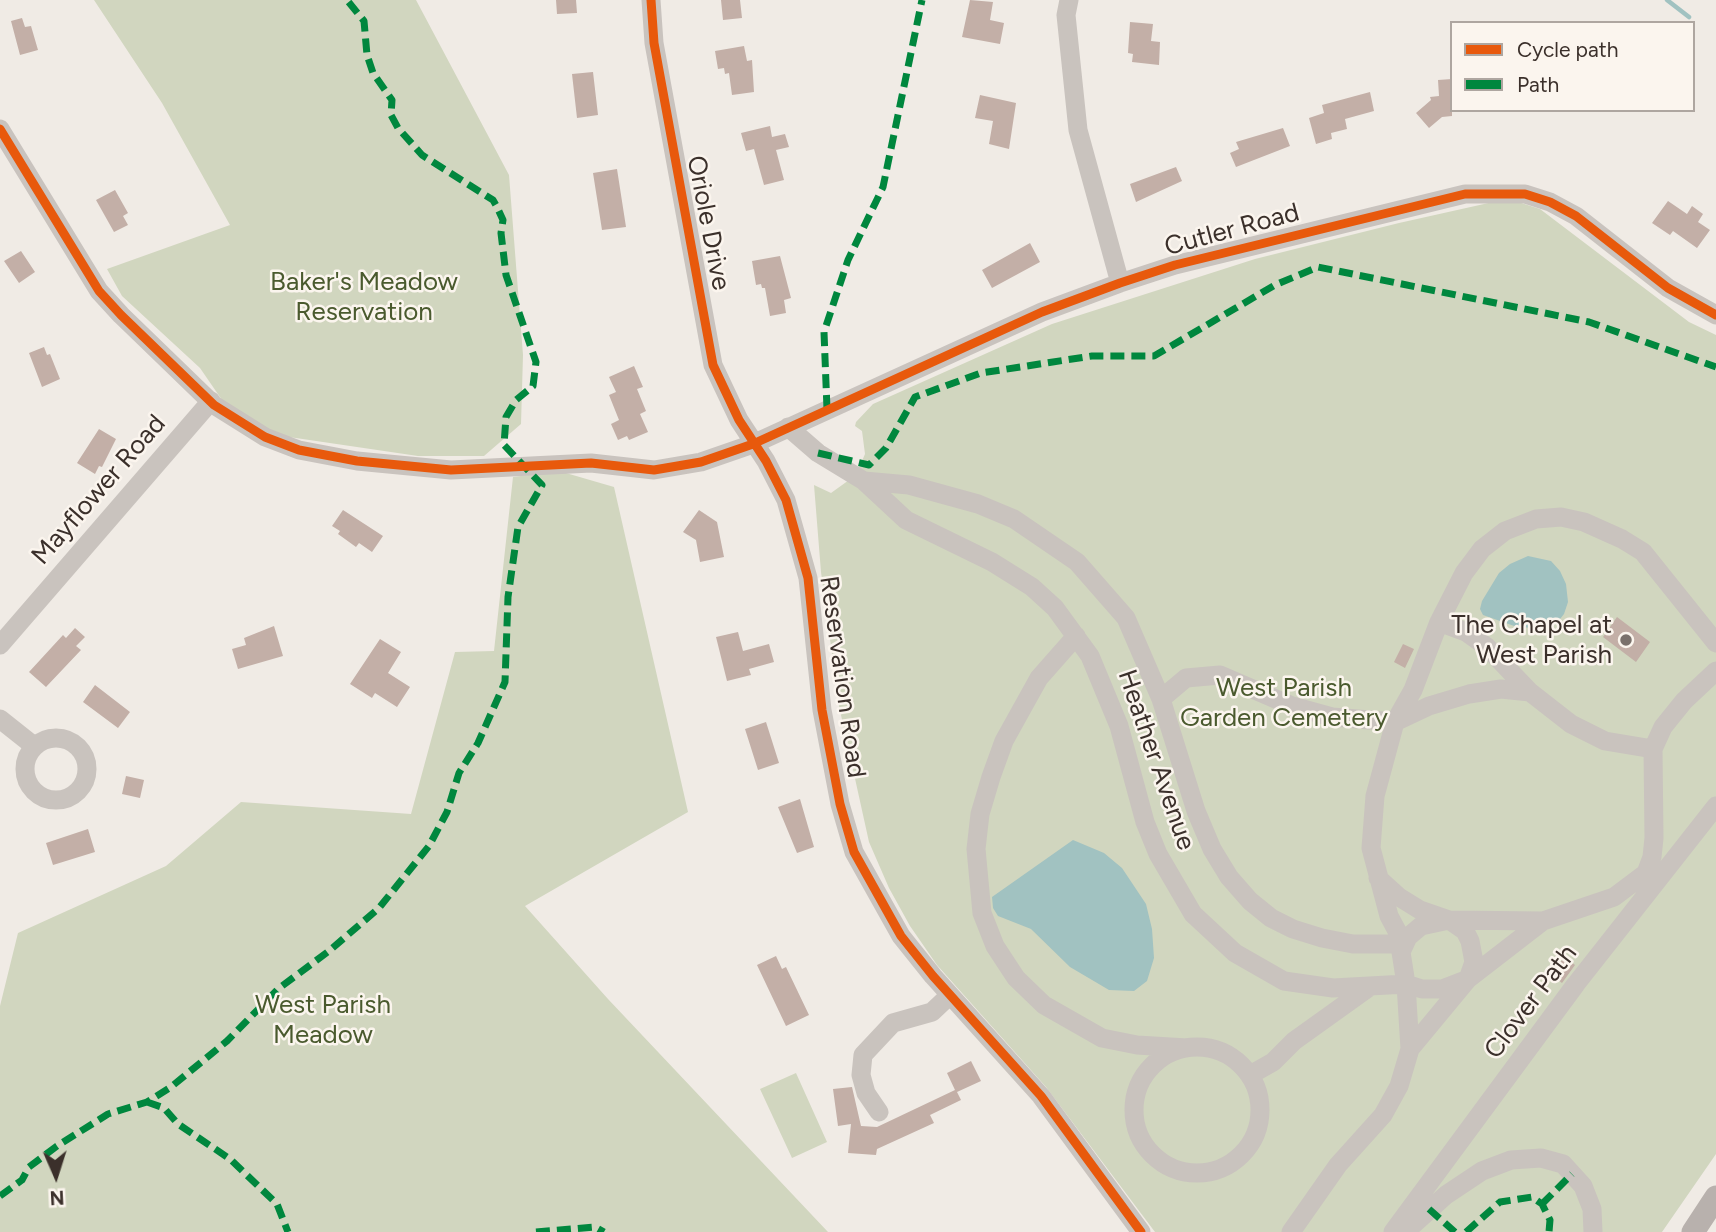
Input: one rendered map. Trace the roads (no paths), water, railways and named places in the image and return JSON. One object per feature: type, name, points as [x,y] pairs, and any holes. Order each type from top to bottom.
[{"type":"main road","points":[[1693,1232],[1716,1197]]},
{"type":"street","name":"Oriole Drive","points":[[651,0],[654,43],[713,365],[753,444]]},
{"type":"street","points":[[1069,0],[1066,15],[1078,130],[1120,283]]},
{"type":"street","points":[[0,129],[99,290],[121,315],[211,401],[265,437],[299,450],[357,461],[451,470],[591,463],[654,470],[701,463],[753,444]]},
{"type":"street","name":"Cutler Road","points":[[753,444],[1042,312],[1120,283],[1175,265],[1465,194],[1498,191],[1525,194],[1550,202],[1576,216],[1668,288],[1716,315]]},
{"type":"street","name":"Mayflower Road","points":[[0,645],[211,401]]},
{"type":"street","points":[[788,428],[818,453],[864,481]]},
{"type":"street","name":"Reservation Road","points":[[753,444],[786,500],[808,578],[822,710],[840,804],[854,852],[901,936],[1041,1096],[1141,1232]]},
{"type":"street","name":"Heather Avenue","points":[[864,481],[906,520],[992,562],[1032,587],[1055,608],[1090,656],[1119,726],[1145,822],[1158,854],[1192,914],[1235,953],[1284,981],[1307,987],[1369,988],[1406,984]]},
{"type":"street","name":"Heather Avenue","points":[[864,481],[909,485],[978,504],[1014,519],[1077,562],[1126,618],[1161,699],[1196,810],[1212,849],[1250,901],[1282,924],[1322,938],[1353,944],[1404,944]]},
{"type":"street","points":[[1292,1232],[1331,1175],[1382,1115],[1399,1086],[1410,1049],[1406,984],[1402,965],[1404,944],[1389,916],[1377,877],[1371,849],[1371,824],[1395,722],[1419,677],[1439,622],[1464,573],[1482,549],[1505,531],[1536,519],[1561,517],[1584,522],[1643,552],[1716,643]]},
{"type":"street","points":[[1439,622],[1466,632],[1487,648],[1530,692],[1571,724],[1605,741],[1653,749]]},
{"type":"street","points":[[1076,636],[1039,678],[1004,741],[991,776],[980,814],[976,849],[982,913],[995,946],[1016,978],[1044,1005],[1102,1038],[1137,1045],[1211,1049],[1226,1054],[1250,1075],[1258,1093],[1261,1113],[1256,1133],[1246,1150],[1231,1164],[1212,1172],[1192,1173],[1172,1168],[1155,1157],[1143,1142],[1136,1123],[1135,1103],[1140,1083],[1152,1067],[1168,1055],[1187,1048]]},
{"type":"street","points":[[1404,944],[1421,926],[1449,920],[1543,921],[1615,897],[1646,873],[1652,857],[1654,838],[1653,749],[1663,727],[1684,701],[1716,671]]},
{"type":"street","points":[[1161,699],[1186,678],[1220,675],[1292,706],[1332,717],[1395,722],[1429,706],[1469,694],[1502,689],[1530,692]]},
{"type":"street","points":[[0,719],[34,746]]},
{"type":"street","name":"Clover Path","points":[[1393,1232],[1576,984],[1716,806]]},
{"type":"street","points":[[1377,877],[1399,897],[1420,910],[1449,920],[1465,931],[1470,941],[1474,962],[1468,979],[1442,989],[1422,989],[1406,984]]},
{"type":"street","points":[[1410,1049],[1468,979],[1543,921]]},
{"type":"street","points":[[1250,1075],[1273,1062],[1305,1033],[1369,988]]},
{"type":"street","points":[[879,1112],[864,1084],[863,1055],[893,1023],[932,1012],[950,995]]},
{"type":"street","points":[[1405,1232],[1446,1195],[1482,1171],[1511,1160],[1541,1158],[1563,1164],[1583,1186],[1592,1209],[1593,1232]]},
{"type":"water","points":[[1528,556],[1551,561],[1560,571],[1566,584],[1568,602],[1564,614],[1556,624],[1536,628],[1517,627],[1483,615],[1480,609],[1482,601],[1499,573],[1510,564]]},
{"type":"water","points":[[1073,840],[1104,853],[1122,868],[1146,904],[1152,929],[1154,958],[1147,981],[1134,991],[1109,990],[1070,967],[1031,929],[998,916],[993,908],[992,897]]},
{"type":"waterway","points":[[1667,0],[1689,17]]},
{"type":"place","name":"The Chapel at West Parish","points":[[1626,640]]},
{"type":"park label","name":"Baker's Meadow Reservation","points":[[364,297]]},
{"type":"park label","name":"West Parish Garden Cemetery","points":[[1284,703]]},
{"type":"park label","name":"West Parish Meadow","points":[[323,1020]]}]
